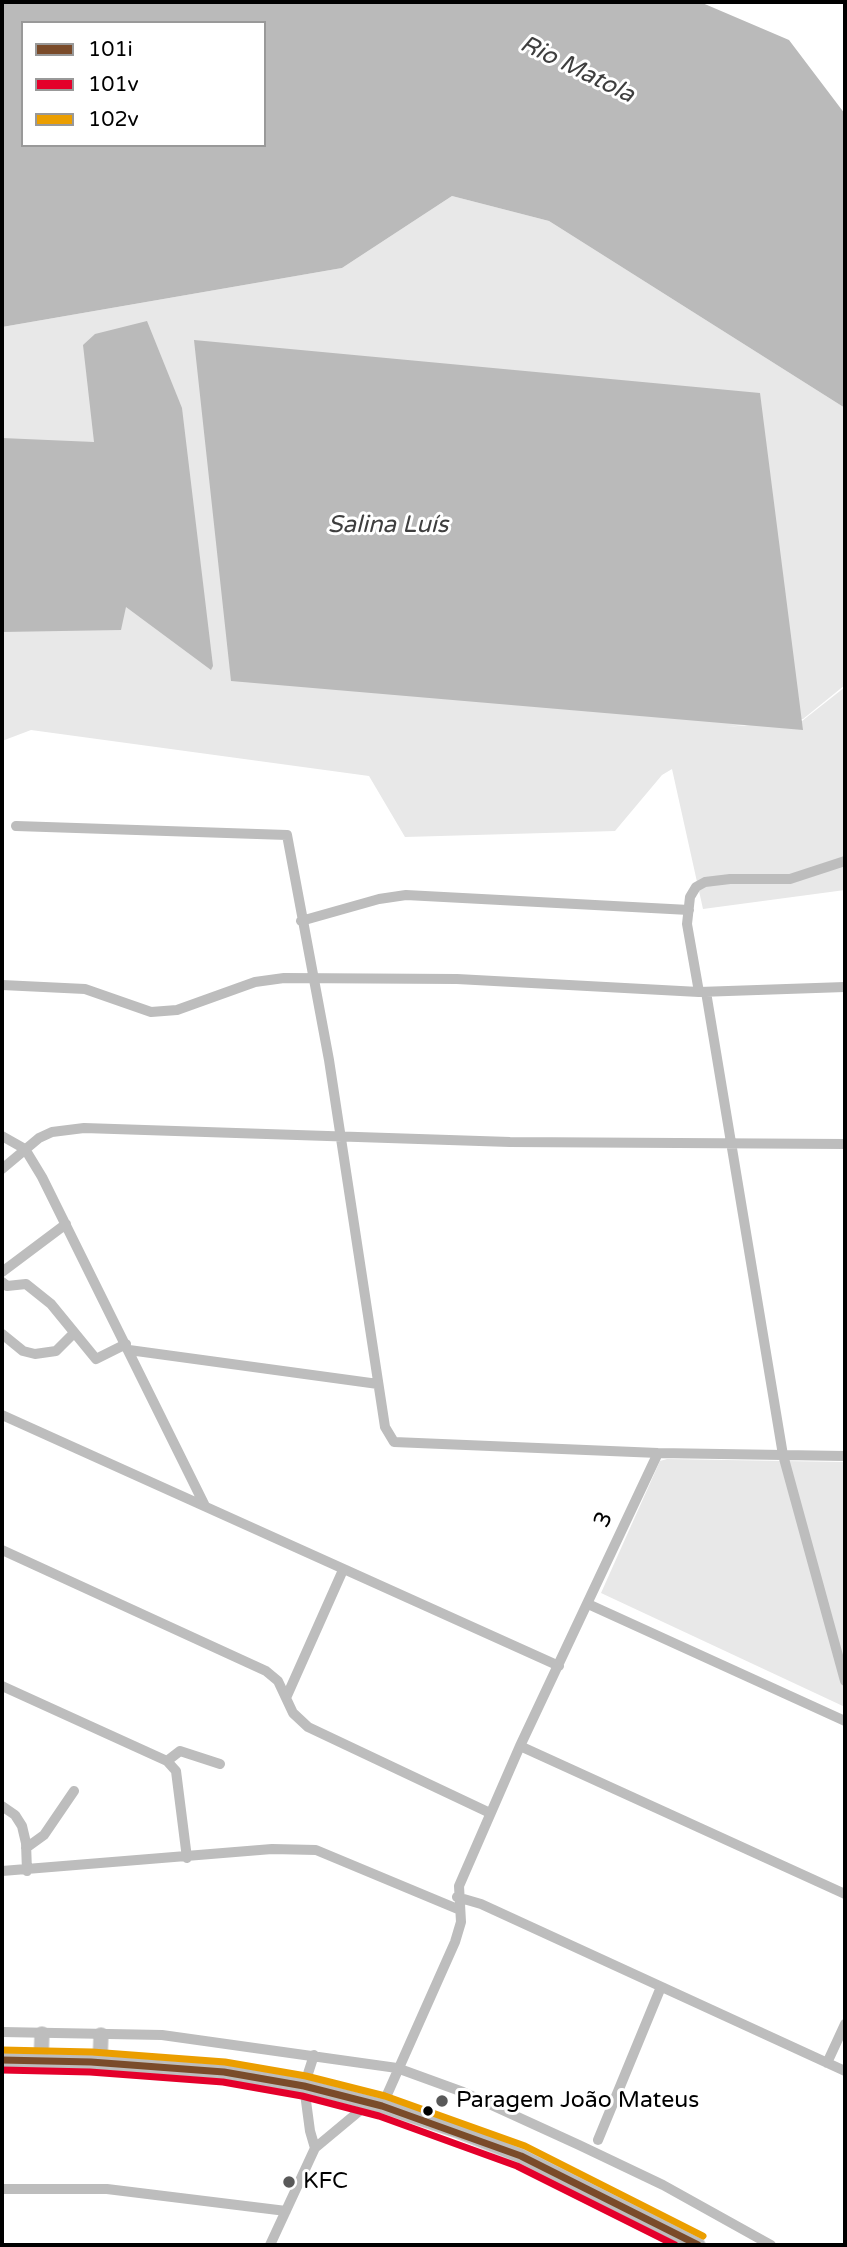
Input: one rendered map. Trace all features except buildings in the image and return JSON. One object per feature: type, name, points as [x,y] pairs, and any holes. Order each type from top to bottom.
[{"type":"main road","points":[[41,2061],[42,2034]]},
{"type":"main road","points":[[100,2062],[102,2035]]},
{"type":"main road","points":[[2,2060],[100,2062],[224,2072],[304,2086],[376,2105],[458,2131],[521,2156],[698,2245]]},
{"type":"street","points":[[16,826],[287,835],[301,921],[314,978],[385,1427],[394,1442],[658,1453],[845,1456]]},
{"type":"street","points":[[845,861],[790,879],[705,882],[690,897],[689,911],[689,947],[702,992],[731,1144],[783,1455],[845,1681]]},
{"type":"street","points":[[301,921],[379,899],[407,895],[689,911]]},
{"type":"street","points":[[2,985],[77,987],[151,1012],[187,1007],[255,982],[314,978],[457,979],[702,992],[845,986]]},
{"type":"street","points":[[2,1169],[25,1149],[52,1132],[84,1128],[340,1138],[845,1144]]},
{"type":"street","points":[[2,1136],[25,1149],[66,1224],[205,1506]]},
{"type":"street","points":[[2,1272],[66,1224]]},
{"type":"street","points":[[2,1282],[7,1286],[26,1284],[51,1304],[96,1359],[127,1347],[378,1384]]},
{"type":"street","points":[[2,1334],[23,1351],[35,1354],[56,1350],[74,1333]]},
{"type":"street","points":[[2,1415],[559,1666]]},
{"type":"street","name":"3","points":[[457,1897],[459,1886],[520,1746],[658,1453]]},
{"type":"street","points":[[2,1550],[266,1671],[278,1681],[293,1713],[308,1727],[490,1813]]},
{"type":"street","points":[[286,1698],[344,1570]]},
{"type":"street","points":[[588,1604],[845,1721]]},
{"type":"street","points":[[2,1686],[167,1761],[176,1772],[187,1858]]},
{"type":"street","points":[[520,1746],[845,1894]]},
{"type":"street","points":[[167,1761],[180,1751],[220,1764]]},
{"type":"street","points":[[26,1848],[44,1835],[74,1791]]},
{"type":"street","points":[[2,1807],[15,1815],[22,1826],[27,1871]]},
{"type":"street","points":[[2,1871],[272,1849],[316,1850],[460,1910]]},
{"type":"street","points":[[270,2245],[316,2148],[376,2105],[397,2068],[455,1942],[461,1922],[457,1897],[481,1904],[845,2071]]},
{"type":"street","points":[[598,2140],[661,1987]]},
{"type":"street","points":[[827,2063],[845,2024]]},
{"type":"street","points":[[2,2032],[162,2035],[397,2068],[463,2092],[663,2185],[771,2245]]},
{"type":"street","points":[[314,2055],[304,2086],[310,2131],[316,2148]]},
{"type":"street","points":[[2,2189],[107,2189],[286,2211]]},
{"type":"shaded area","points":[[452,196],[549,221],[845,408],[845,685],[803,719],[725,727],[802,721],[845,687],[845,890],[703,909],[672,769],[662,775],[615,831],[405,837],[369,776],[31,730],[2,741],[2,327],[342,268]]},
{"type":"shaded area","points":[[660,1461],[845,1462],[845,1707],[601,1593]]},
{"type":"water","name":"Rio Matola","points":[[2,2],[700,2],[789,40],[845,114],[845,408],[549,221],[452,196],[342,268],[2,327]]},
{"type":"water","points":[[147,321],[182,408],[213,666],[211,670],[126,607],[121,630],[2,632],[2,438],[94,442],[83,345],[95,334]]},
{"type":"water","name":"Salina Luís","points":[[194,340],[760,393],[803,730],[231,681]]},
{"type":"transit line","name":"102v","points":[[2,2050],[92,2052],[225,2062],[306,2076],[385,2096],[525,2146],[703,2236]]},
{"type":"transit line","name":"101i","points":[[2,2060],[91,2062],[224,2072],[304,2086],[382,2106],[521,2156],[698,2245]]},
{"type":"transit line","name":"101v","points":[[2,2070],[90,2072],[223,2082],[302,2096],[379,2116],[517,2166],[675,2245]]},
{"type":"place","name":"Paragem João Mateus","points":[[442,2101]]},
{"type":"place","name":"KFC","points":[[289,2182]]}]
